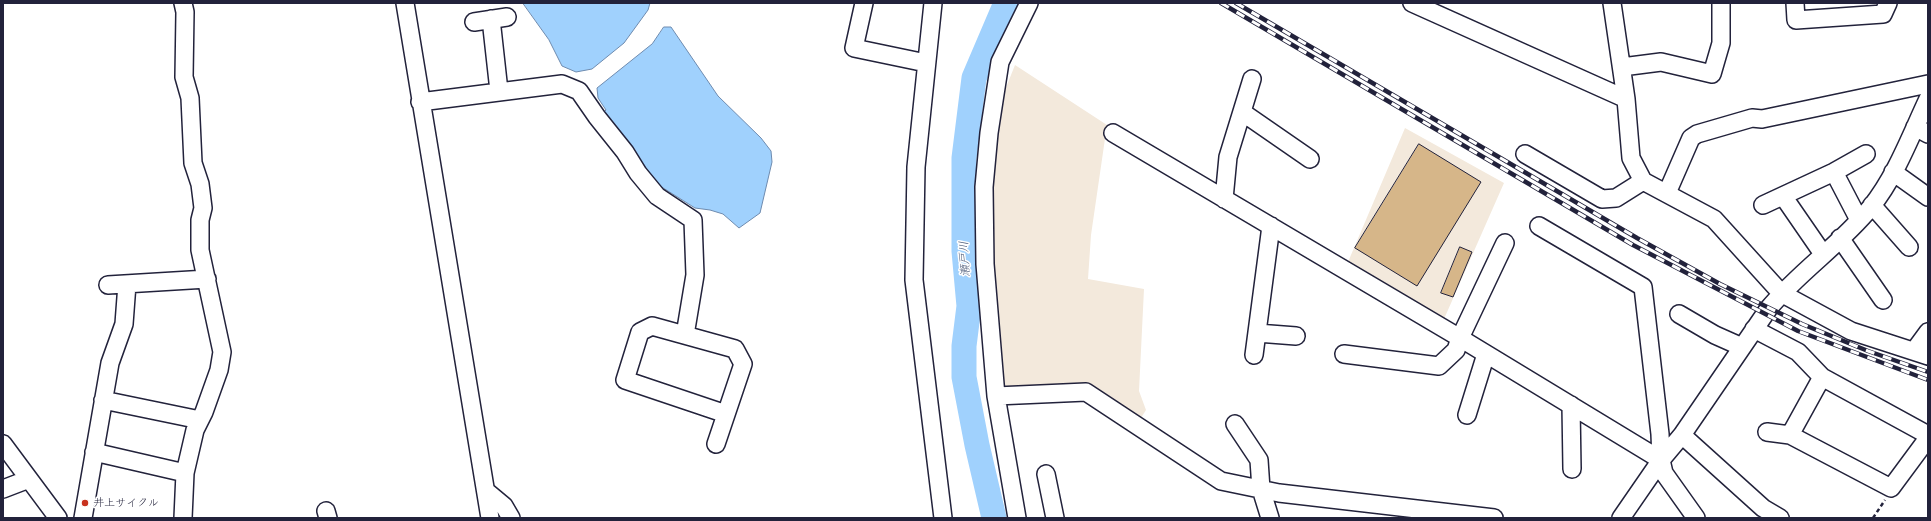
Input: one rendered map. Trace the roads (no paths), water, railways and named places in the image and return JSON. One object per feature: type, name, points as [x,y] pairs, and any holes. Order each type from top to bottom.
[{"type":"street","points":[[183,3],[185,12],[184,77],[190,98],[192,163],[200,184],[203,208],[200,220],[200,250],[222,352],[219,370],[195,430],[185,473],[183,518]]},
{"type":"street","points":[[405,3],[420,102],[490,518]]},
{"type":"street","points":[[864,3],[854,48],[926,63]]},
{"type":"street","points":[[933,3],[916,167],[914,280],[943,518]]},
{"type":"street","points":[[1017,518],[996,396],[985,264],[984,187],[988,140],[1000,62],[1029,3]]},
{"type":"street","points":[[1412,3],[1626,99]]},
{"type":"street","points":[[1612,3],[1626,99],[1631,158],[1643,181],[1714,219],[1781,293],[1851,330],[1921,353],[1928,332]]},
{"type":"street","points":[[1622,67],[1661,62],[1712,74],[1721,43],[1721,3]]},
{"type":"street","points":[[1795,3],[1796,20],[1883,14],[1888,3]]},
{"type":"street","points":[[474,22],[499,18],[499,91]]},
{"type":"street","points":[[1224,199],[1228,157],[1252,79]]},
{"type":"street","points":[[420,102],[562,84],[579,90],[597,117],[625,152],[638,173],[657,196],[692,220],[695,275],[685,335]]},
{"type":"street","points":[[1667,193],[1691,138],[1696,134],[1752,118],[1762,119],[1928,84]]},
{"type":"street","points":[[1621,518],[1660,460],[1682,435],[1742,346],[1781,293],[1872,206],[1921,130],[1928,99]]},
{"type":"street","points":[[1242,112],[1310,159]]},
{"type":"street","points":[[1113,133],[1460,338],[1660,460]]},
{"type":"street","points":[[1525,154],[1602,199],[1616,198],[1643,181]]},
{"type":"street","points":[[1763,205],[1834,172],[1866,154]]},
{"type":"street","points":[[1834,172],[1859,220]]},
{"type":"street","points":[[1893,172],[1928,196]]},
{"type":"street","points":[[1783,196],[1823,254]]},
{"type":"street","points":[[1872,206],[1909,247]]},
{"type":"street","points":[[1254,355],[1270,226]]},
{"type":"street","points":[[1539,226],[1643,287],[1660,434],[1660,460],[1664,473],[1696,518]]},
{"type":"street","points":[[1840,238],[1883,300]]},
{"type":"street","points":[[1344,354],[1439,366],[1456,350],[1460,338],[1505,243]]},
{"type":"street","points":[[108,285],[207,279]]},
{"type":"street","points":[[82,518],[110,363],[124,324],[127,284]]},
{"type":"street","points":[[1679,314],[1715,335],[1742,346]]},
{"type":"street","points":[[716,444],[743,364],[735,349],[652,326],[640,332],[625,380],[726,414]]},
{"type":"street","points":[[1754,329],[1798,352],[1822,377],[1928,436],[1890,488],[1790,435],[1767,432]]},
{"type":"street","points":[[1257,333],[1296,336]]},
{"type":"street","points":[[1466,415],[1486,354]]},
{"type":"street","points":[[1790,435],[1822,377]]},
{"type":"street","points":[[996,396],[1086,392],[1221,481],[1279,493],[1484,517]]},
{"type":"street","points":[[103,400],[200,420]]},
{"type":"street","points":[[1571,405],[1572,469]]},
{"type":"street","points":[[1236,424],[1259,460],[1261,489],[1270,518]]},
{"type":"street","points":[[1682,435],[1763,508],[1780,518]]},
{"type":"street","points":[[3,444],[58,518]]},
{"type":"street","points":[[94,452],[185,473]]},
{"type":"street","points":[[1046,474],[1055,518]]},
{"type":"street","points":[[3,489],[29,479]]},
{"type":"street","points":[[486,491],[504,506],[511,518]]},
{"type":"water","points":[[523,3],[650,3],[648,10],[624,43],[592,69],[576,72],[562,66],[549,40]]},
{"type":"water","points":[[664,27],[671,27],[718,96],[761,138],[771,151],[772,162],[760,213],[739,228],[723,214],[695,208],[660,186],[603,113],[606,110],[598,98],[597,88],[652,44]]},
{"type":"waterway","name":"瀬戸川","points":[[994,518],[977,445],[964,377],[964,346],[969,306],[964,251],[964,158],[974,78],[1006,3]]},
{"type":"railway","points":[[1221,3],[1633,245],[1798,331],[1928,380]]},
{"type":"railway","points":[[1236,3],[1637,238],[1720,284],[1802,324],[1868,351],[1928,372]]},
{"type":"place","name":"井上サイクル","points":[[85,503]]}]
